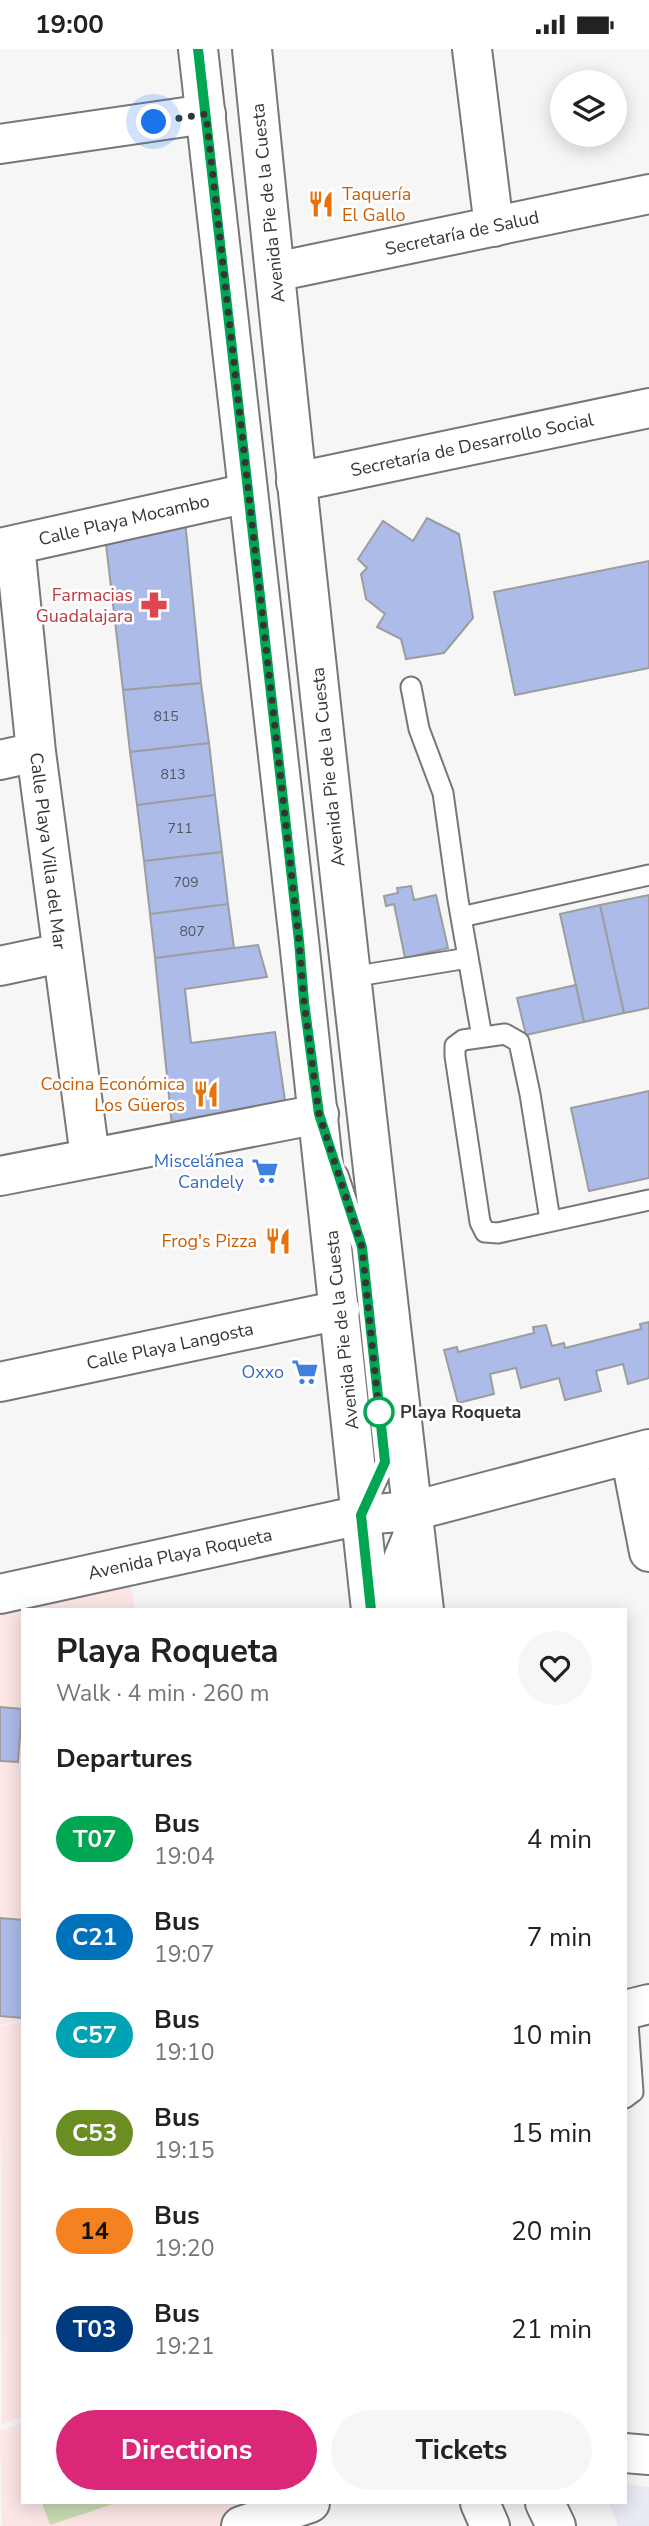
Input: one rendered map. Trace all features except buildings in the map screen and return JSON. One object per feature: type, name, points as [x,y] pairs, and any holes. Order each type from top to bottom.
[{"type":"street","name":"Avenida Pie de la Cuesta","points":[[198,49],[304,1002],[319,1114],[371,1608]]},
{"type":"street","name":"Avenida Pie de la Cuesta","points":[[252,49],[296,482],[424,1608]]},
{"type":"street","points":[[472,49],[494,227]]},
{"type":"street","points":[[0,144],[206,114]]},
{"type":"street","name":"Secretaría de Salud","points":[[275,272],[649,194]]},
{"type":"street","name":"Secretaría de Desarrollo Social","points":[[248,493],[649,408]]},
{"type":"street","name":"Calle Playa Mocambo","points":[[7,547],[104,523],[248,493]]},
{"type":"street","name":"Calle Playa Villa del Mar","points":[[7,547],[18,756],[61,953],[90,1157]]},
{"type":"street","points":[[0,966],[61,953]]},
{"type":"street","points":[[0,1176],[319,1114]]},
{"type":"street","name":"Calle Playa Langosta","points":[[0,1382],[340,1310]]},
{"type":"street","points":[[361,1515],[413,1511],[640,1452],[649,1552]]},
{"type":"street","name":"Avenida Playa Roqueta","points":[[0,1594],[361,1515]]},
{"type":"street","points":[[627,2453],[649,2455]]},
{"type":"street","points":[[241,2526],[307,2504]]},
{"type":"street","points":[[480,2504],[490,2526]]},
{"type":"street","points":[[545,2504],[556,2526]]},
{"type":"lane","points":[[233,49],[258,109]]},
{"type":"lane","points":[[411,688],[419,729],[443,793],[482,1037]]},
{"type":"lane","points":[[461,917],[649,874]]},
{"type":"lane","points":[[351,977],[468,958]]},
{"type":"lane","points":[[550,1220],[519,1042],[505,1034],[463,1040],[455,1046],[480,1222],[485,1232],[498,1233],[649,1200]]},
{"type":"lane","points":[[319,1114],[362,1247],[385,1462],[361,1515]]},
{"type":"lane","points":[[398,1608],[392,1561],[413,1511]]},
{"type":"lane","points":[[627,2096],[633,2092],[634,2008]]},
{"type":"shaded area","points":[[130,1577],[135,1608],[21,1608],[21,2020],[0,2025],[0,1606]]},
{"type":"shaded area","points":[[21,2022],[21,2418],[2,2424],[0,2027]]},
{"type":"shaded area","points":[[21,2424],[21,2504],[299,2504],[232,2526],[2,2526],[0,2431]]},
{"type":"shaded area","points":[[627,2484],[649,2487],[649,2526],[618,2526],[609,2504],[627,2504]]},
{"type":"green space","points":[[42,2504],[113,2504],[50,2525]]},
{"type":"bus line","name":"T07","points":[[198,49],[304,1002],[319,1114],[362,1247],[385,1462],[361,1515],[371,1608]]},
{"type":"place","name":"Taquería El Gallo","points":[[321,204]]},
{"type":"place","name":"Farmacias Guadalajara","points":[[154,605]]},
{"type":"place","name":"Cocina Económica Los Güeros","points":[[206,1094]]},
{"type":"place","name":"Miscelánea Candely","points":[[265,1171]]},
{"type":"place","name":"Frog's Pizza","points":[[278,1241]]},
{"type":"place","name":"Oxxo","points":[[305,1372]]},
{"type":"place","name":"Playa Roqueta","points":[[379,1412]]},
{"type":"route","points":[[154,122],[206,114],[304,1002],[319,1114],[362,1247],[379,1412]]}]
